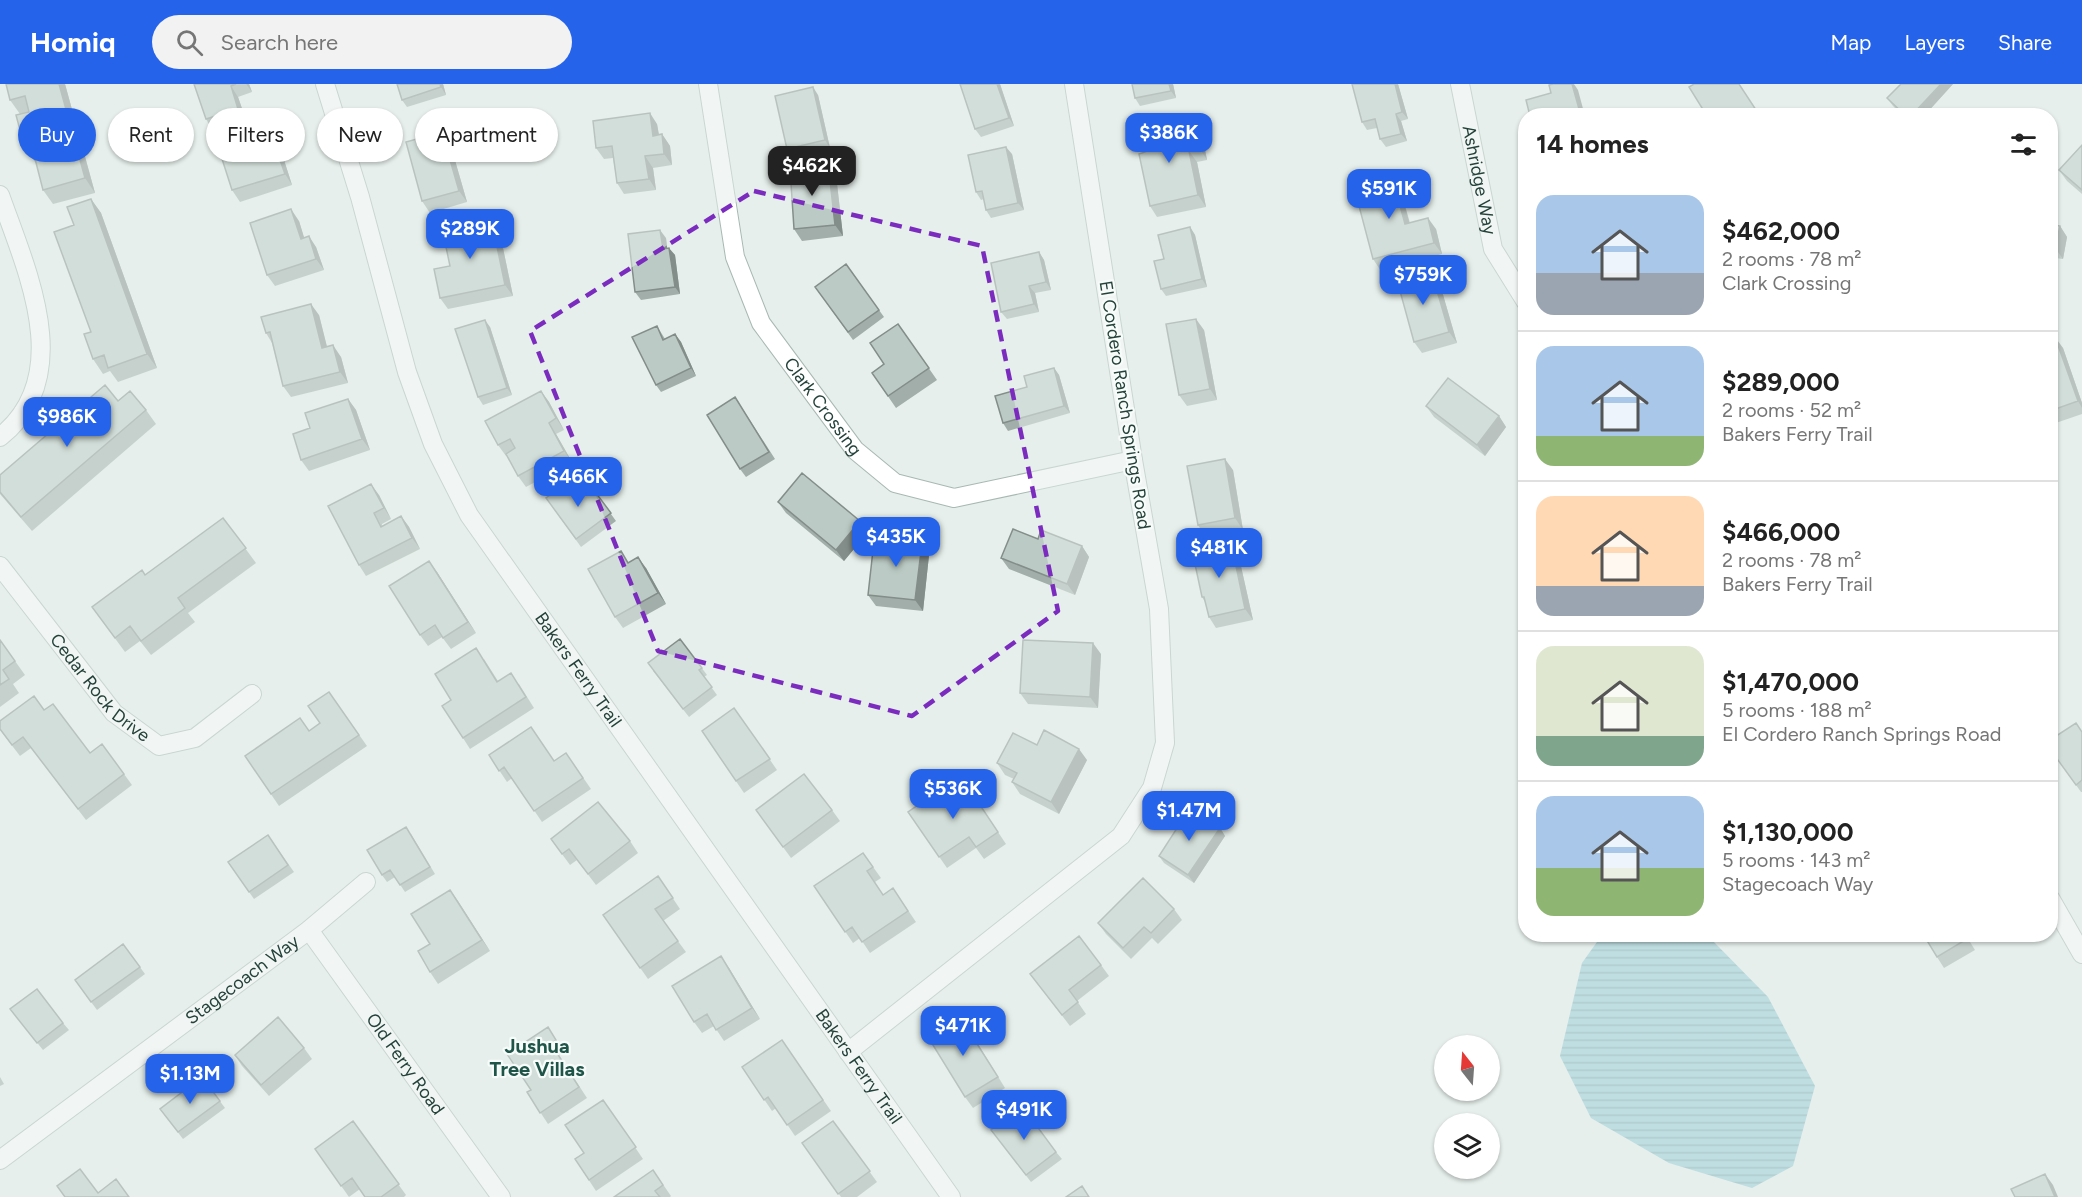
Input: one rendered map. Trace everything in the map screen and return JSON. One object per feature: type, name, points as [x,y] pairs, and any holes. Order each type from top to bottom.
[{"type":"street","name":"Bakers Ferry Trail","points":[[325,84],[360,197],[407,372],[433,444],[469,515],[951,1197]]},
{"type":"street","name":"Clark Crossing","points":[[708,84],[735,257],[743,279],[761,323],[855,450],[895,483],[954,498],[1133,460]]},
{"type":"street","name":"El Cordero Ranch Springs Road","points":[[848,1052],[1121,836],[1152,788],[1165,743],[1159,609],[1133,460],[1074,84]]},
{"type":"street","name":"Ashridge Way","points":[[1460,84],[1493,249],[1518,289]]},
{"type":"street","points":[[0,195],[35,296],[42,351],[30,403],[0,437]]},
{"type":"street","name":"Cedar Rock Drive","points":[[0,566],[114,713],[159,746],[195,738],[252,694]]},
{"type":"street","name":"Stagecoach Way","points":[[0,1161],[309,930],[366,882]]},
{"type":"street","points":[[2058,912],[2082,954]]},
{"type":"street","name":"Old Ferry Road","points":[[309,930],[501,1197]]},
{"type":"highlighted area","points":[[754,191],[982,246],[1058,611],[912,716],[658,651],[530,331]]},
{"type":"water","points":[[1597,942],[1714,942],[1768,997],[1815,1086],[1793,1166],[1752,1188],[1669,1163],[1591,1118],[1560,1056],[1582,963]]},
{"type":"building","points":[[6,84],[59,84],[66,108],[28,108],[25,96],[10,100]]},
{"type":"building","points":[[194,84],[236,84],[231,86],[238,108],[206,108],[206,119]]},
{"type":"building","points":[[397,84],[440,84],[441,87],[402,100]]},
{"type":"building","points":[[960,84],[997,84],[1009,118],[975,129]]},
{"type":"building","points":[[1132,84],[1169,84],[1171,91],[1135,98]]},
{"type":"building","points":[[1352,84],[1395,84],[1402,112],[1396,114],[1401,134],[1380,139],[1375,119],[1362,122]]},
{"type":"building","points":[[1572,84],[1579,108],[1528,108],[1526,100],[1551,93],[1549,85]]},
{"type":"building","points":[[1694,84],[1739,84],[1755,108],[1702,108],[1689,87]]},
{"type":"building","points":[[1901,84],[1941,84],[1918,108],[1898,108],[1887,98]]},
{"type":"building","points":[[813,87],[825,140],[787,149],[775,96]]},
{"type":"building","points":[[650,113],[653,136],[662,134],[664,154],[645,156],[649,179],[617,183],[612,146],[596,148],[593,121]]},
{"type":"building","points":[[1194,123],[1200,149],[1189,151],[1198,195],[1150,206],[1139,154],[1145,152],[1141,134]]},
{"type":"building","points":[[415,140],[415,162],[451,162],[459,191],[422,201],[406,142]]},
{"type":"building","points":[[2082,145],[2082,190],[2059,170]]},
{"type":"building","points":[[1006,147],[1018,203],[986,210],[982,191],[976,192],[968,155]]},
{"type":"building","points":[[36,162],[81,162],[85,178],[43,190]]},
{"type":"building","points":[[223,162],[281,162],[285,174],[232,190]]},
{"type":"building","points":[[828,163],[835,225],[794,229],[790,168]]},
{"type":"building","points":[[1392,176],[1405,224],[1428,218],[1434,243],[1373,259],[1354,187]]},
{"type":"building","points":[[91,199],[147,354],[108,368],[104,355],[93,359],[84,334],[91,332],[54,232],[74,225],[67,207]]},
{"type":"building","points":[[291,209],[301,239],[309,236],[316,259],[267,275],[250,223]]},
{"type":"building","points":[[491,218],[505,285],[440,298],[434,269],[450,266],[442,228]]},
{"type":"building","points":[[1190,227],[1202,279],[1161,289],[1154,261],[1164,259],[1158,235]]},
{"type":"building","points":[[660,230],[663,249],[669,248],[675,287],[635,292],[628,234]]},
{"type":"building","points":[[1039,252],[1046,282],[1029,286],[1034,304],[1001,312],[991,263]]},
{"type":"building","points":[[846,264],[879,310],[848,332],[815,287]]},
{"type":"building","points":[[1431,270],[1449,332],[1414,342],[1397,280]]},
{"type":"building","points":[[311,304],[322,348],[333,345],[340,372],[283,386],[270,332],[266,333],[261,317]]},
{"type":"building","points":[[1196,319],[1210,389],[1179,395],[1166,324]]},
{"type":"building","points":[[485,320],[507,388],[478,397],[455,329]]},
{"type":"building","points":[[898,324],[929,368],[888,396],[872,373],[884,364],[870,343]]},
{"type":"building","points":[[657,326],[663,340],[675,334],[691,368],[656,385],[632,337]]},
{"type":"building","points":[[2058,345],[2078,401],[2058,408]]},
{"type":"building","points":[[1054,368],[1064,406],[1003,423],[995,396],[1027,387],[1024,376]]},
{"type":"building","points":[[1448,378],[1499,416],[1477,445],[1426,406]]},
{"type":"building","points":[[105,385],[118,401],[130,391],[146,410],[21,517],[0,492],[0,475]]},
{"type":"building","points":[[541,391],[556,418],[549,423],[564,451],[518,476],[506,454],[515,448],[510,439],[498,445],[485,421]]},
{"type":"building","points":[[735,397],[769,452],[740,469],[707,415]]},
{"type":"building","points":[[348,399],[362,439],[301,460],[293,434],[310,428],[305,413]]},
{"type":"building","points":[[1225,459],[1235,518],[1198,525],[1187,466]]},
{"type":"building","points":[[802,473],[860,521],[836,550],[778,502]]},
{"type":"building","points":[[573,479],[585,495],[593,489],[611,513],[576,539],[546,498]]},
{"type":"building","points":[[371,484],[384,508],[374,513],[381,527],[401,516],[412,538],[359,565],[328,506]]},
{"type":"building","points":[[223,518],[246,548],[178,598],[185,608],[141,641],[130,626],[115,638],[92,607],[142,570],[145,575]]},
{"type":"building","points":[[1013,529],[1038,539],[1041,530],[1082,546],[1067,584],[1001,558]]},
{"type":"building","points":[[903,533],[923,535],[915,600],[868,595],[874,541],[901,544]]},
{"type":"building","points":[[1231,542],[1245,609],[1209,617],[1204,597],[1202,597],[1192,550]]},
{"type":"building","points":[[621,551],[628,563],[638,557],[658,593],[615,617],[588,569]]},
{"type":"building","points":[[429,561],[468,622],[443,638],[435,625],[420,635],[389,586]]},
{"type":"building","points":[[680,639],[702,668],[699,670],[712,687],[683,709],[648,663]]},
{"type":"building","points":[[0,640],[15,661],[3,670],[9,679],[0,685]]},
{"type":"building","points":[[1023,640],[1093,643],[1090,697],[1020,693]]},
{"type":"building","points":[[476,648],[497,682],[511,673],[526,697],[463,738],[442,706],[451,700],[435,674]]},
{"type":"building","points":[[329,692],[359,735],[271,794],[245,756],[300,718],[309,731],[320,723],[308,706]]},
{"type":"building","points":[[34,696],[44,710],[53,704],[90,753],[102,744],[124,774],[78,809],[23,737],[12,745],[0,729],[0,721]]},
{"type":"building","points":[[734,708],[770,759],[736,781],[702,731]]},
{"type":"building","points":[[2076,723],[2082,732],[2082,780],[2076,785],[2058,760],[2058,735]]},
{"type":"building","points":[[531,727],[554,761],[566,753],[583,778],[534,811],[504,767],[499,771],[489,755]]},
{"type":"building","points":[[1044,730],[1079,749],[1051,802],[1012,782],[1017,773],[997,763],[1013,733],[1037,745]]},
{"type":"building","points":[[804,774],[832,810],[783,847],[756,810]]},
{"type":"building","points":[[964,781],[998,832],[976,847],[969,837],[939,857],[908,812],[937,792],[941,797]]},
{"type":"building","points":[[598,802],[630,841],[588,874],[569,849],[562,854],[551,839]]},
{"type":"building","points":[[1190,808],[1220,828],[1188,875],[1159,856]]},
{"type":"building","points":[[406,827],[430,867],[400,885],[390,870],[382,875],[367,850]]},
{"type":"building","points":[[268,835],[288,865],[249,892],[228,862]]},
{"type":"building","points":[[863,853],[873,867],[867,871],[883,895],[893,888],[908,911],[862,942],[852,927],[845,932],[814,886]]},
{"type":"building","points":[[658,876],[673,898],[655,909],[678,941],[640,968],[603,915]]},
{"type":"building","points":[[1143,878],[1174,909],[1151,933],[1144,927],[1123,948],[1098,923]]},
{"type":"building","points":[[450,890],[482,940],[430,972],[418,951],[430,944],[411,914]]},
{"type":"building","points":[[1079,936],[1101,965],[1069,990],[1078,1002],[1062,1015],[1030,974]]},
{"type":"building","points":[[1928,942],[1962,942],[1937,957]]},
{"type":"building","points":[[123,944],[140,967],[91,1002],[75,980]]},
{"type":"building","points":[[721,956],[752,1008],[716,1030],[707,1014],[694,1022],[672,986]]},
{"type":"building","points":[[37,989],[63,1023],[37,1043],[10,1009]]},
{"type":"building","points":[[278,1017],[304,1048],[261,1085],[235,1055]]},
{"type":"building","points":[[960,1017],[998,1077],[965,1097],[928,1037]]},
{"type":"building","points":[[548,1027],[556,1040],[551,1044],[579,1087],[540,1113],[527,1092],[531,1090],[507,1054]]},
{"type":"building","points":[[782,1040],[823,1100],[787,1125],[768,1097],[764,1100],[742,1067]]},
{"type":"building","points":[[202,1077],[220,1101],[178,1132],[160,1109]]},
{"type":"building","points":[[603,1100],[636,1147],[589,1180],[575,1159],[584,1153],[565,1125]]},
{"type":"building","points":[[1022,1106],[1056,1152],[1026,1175],[991,1130]]},
{"type":"building","points":[[353,1121],[399,1184],[381,1197],[365,1197],[352,1178],[341,1186],[315,1149]]},
{"type":"building","points":[[833,1121],[870,1171],[838,1194],[802,1143]]},
{"type":"building","points":[[80,1169],[98,1193],[116,1179],[129,1197],[65,1197],[57,1186]]},
{"type":"building","points":[[653,1170],[663,1185],[655,1191],[660,1197],[614,1197]]},
{"type":"building","points":[[2045,1174],[2055,1197],[2015,1197],[2011,1189]]},
{"type":"building","points":[[1082,1186],[1089,1197],[1066,1197]]},
{"type":"district","name":"Jushua Tree Villas","points":[[537,1058]]}]
